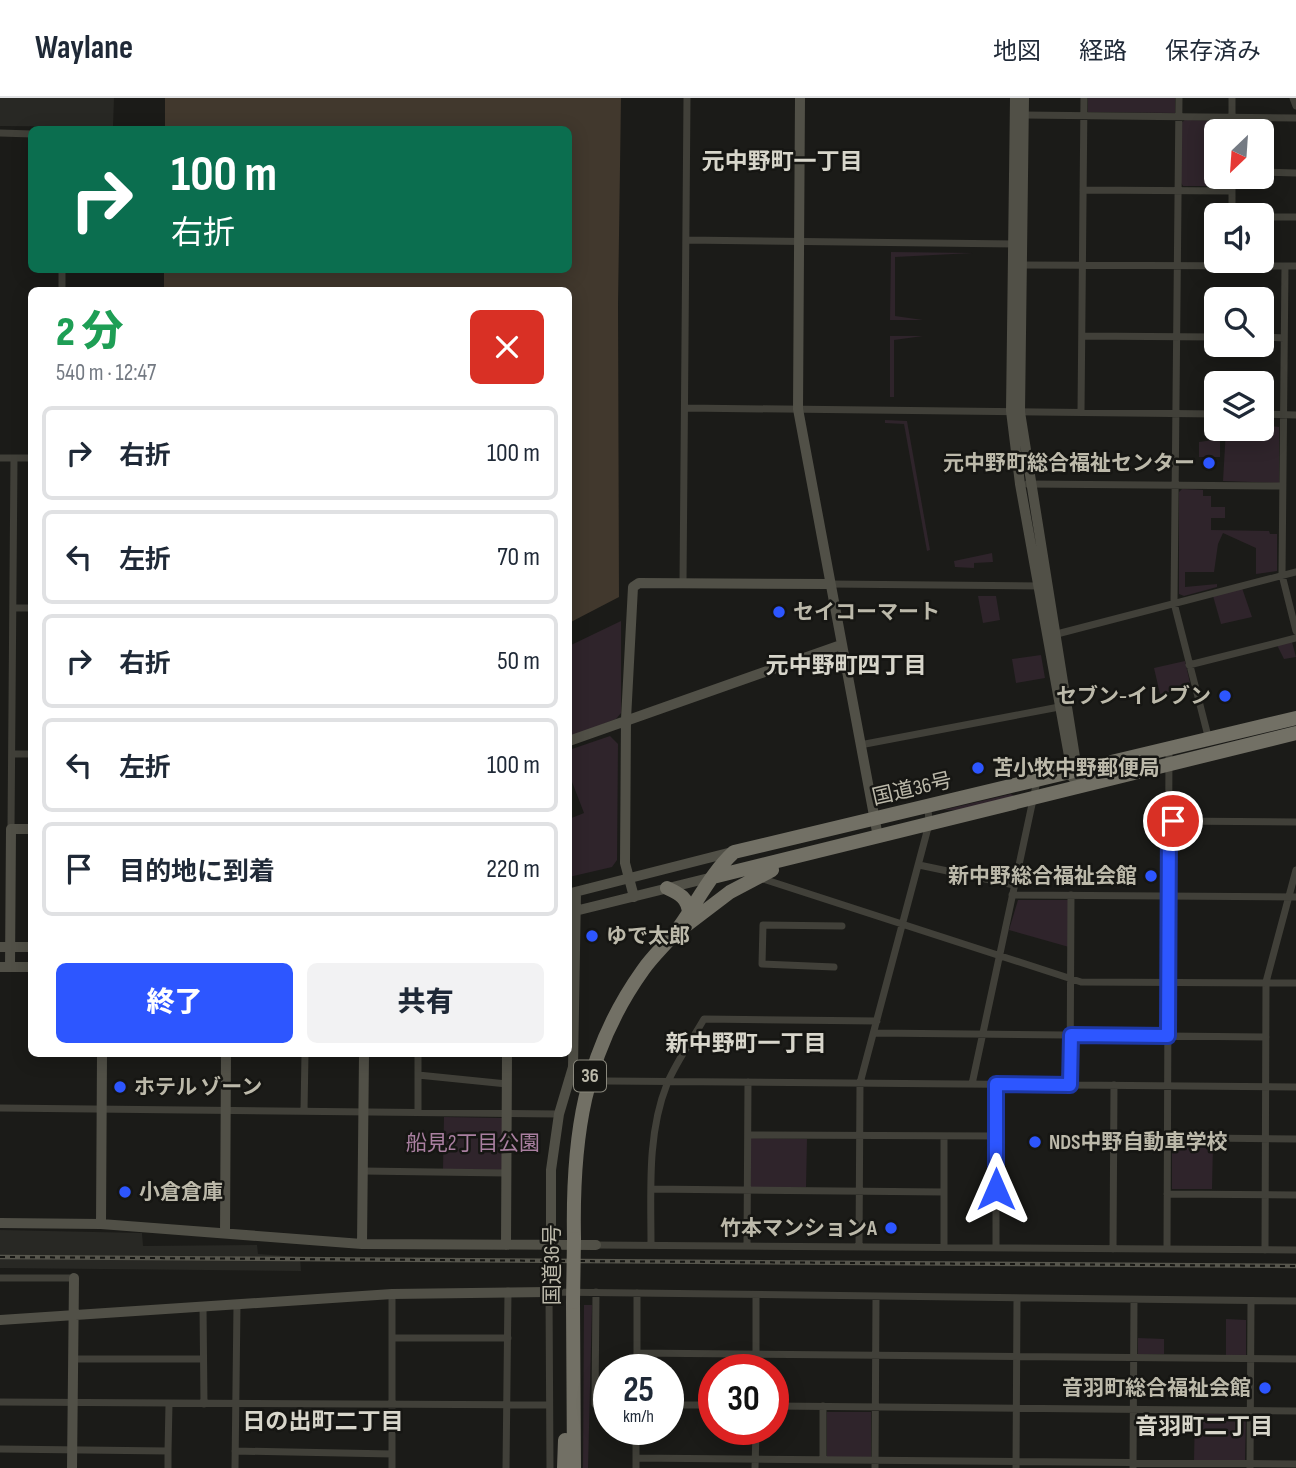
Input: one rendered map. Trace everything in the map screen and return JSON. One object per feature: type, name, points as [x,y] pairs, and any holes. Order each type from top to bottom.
[{"type":"highway","name":"国道36号","points":[[574,1468],[572,1369],[575,1151],[586,1088],[622,1002],[644,968],[673,935],[734,852],[1074,772],[1169,756],[1210,746],[1296,718]]},
{"type":"highway","name":"国道36号","points":[[1210,746],[1296,733]]},
{"type":"highway","name":"国道36号","points":[[715,875],[1033,799],[1169,756]]},
{"type":"highway","name":"国道36号","points":[[673,935],[756,877],[806,855]]},
{"type":"highway","name":"36","points":[[710,908],[719,890],[715,875]]},
{"type":"highway","points":[[667,888],[682,895],[688,904],[689,913]]},
{"type":"highway","name":"国道36号","points":[[564,1468],[572,1369]]},
{"type":"street","points":[[683,583],[687,98]]},
{"type":"street","points":[[800,98],[798,409],[877,837]]},
{"type":"street","points":[[1015,98],[1018,244]]},
{"type":"street","points":[[1024,98],[1017,265],[1016,412],[1025,484],[1074,772]]},
{"type":"street","points":[[1081,412],[1084,98]]},
{"type":"street","points":[[1179,98],[1174,603],[1210,746]]},
{"type":"street","points":[[1232,117],[1233,98]]},
{"type":"street","points":[[1293,98],[1296,106]]},
{"type":"street","points":[[1024,116],[1296,118]]},
{"type":"street","points":[[0,133],[28,134]]},
{"type":"street","points":[[1274,172],[1296,173]]},
{"type":"street","points":[[1083,190],[1232,191],[1232,203]]},
{"type":"street","points":[[1274,217],[1296,217]]},
{"type":"street","points":[[686,240],[1018,244]]},
{"type":"street","points":[[1017,265],[1204,265]]},
{"type":"street","points":[[1274,265],[1296,267]]},
{"type":"street","points":[[1284,266],[1282,575],[1296,631]]},
{"type":"street","points":[[62,274],[62,287]]},
{"type":"street","points":[[1082,336],[1204,337]]},
{"type":"street","points":[[1274,338],[1284,338]]},
{"type":"street","points":[[685,408],[1204,414]]},
{"type":"street","points":[[1274,415],[1296,415]]},
{"type":"street","points":[[0,458],[28,458]]},
{"type":"street","points":[[14,458],[11,828],[5,967],[28,967]]},
{"type":"street","points":[[1025,484],[1282,486]]},
{"type":"street","points":[[1052,635],[1296,572]]},
{"type":"street","points":[[634,897],[625,863],[626,719],[633,587],[639,583],[1044,586]]},
{"type":"street","points":[[13,608],[28,608]]},
{"type":"street","points":[[1052,635],[1059,707],[1077,787]]},
{"type":"street","points":[[1189,665],[1296,638]]},
{"type":"street","points":[[572,740],[841,645]]},
{"type":"street","points":[[860,744],[1059,707]]},
{"type":"street","points":[[12,754],[28,754]]},
{"type":"street","points":[[1167,1249],[1169,756]]},
{"type":"street","points":[[972,1084],[1037,781]]},
{"type":"street","points":[[859,1247],[860,1083],[919,865],[929,824],[928,807]]},
{"type":"street","points":[[1169,821],[1296,822]]},
{"type":"street","points":[[11,828],[28,829]]},
{"type":"street","points":[[551,1245],[551,1170],[559,1114],[573,1067],[572,893],[734,852]]},
{"type":"street","points":[[699,861],[715,875]]},
{"type":"street","points":[[919,865],[1014,885]]},
{"type":"street","points":[[1265,1250],[1266,982],[1292,897],[1296,870]]},
{"type":"street","points":[[572,912],[715,875]]},
{"type":"street","points":[[756,877],[1082,982],[1296,983]]},
{"type":"street","points":[[1012,895],[1292,897]]},
{"type":"street","points":[[1070,1085],[1071,895]]},
{"type":"street","points":[[834,967],[762,964],[763,925],[842,926]]},
{"type":"street","points":[[5,947],[28,947]]},
{"type":"street","points":[[651,1244],[650,1189],[655,1129],[668,1082],[704,1019],[877,1020]]},
{"type":"street","points":[[874,1033],[1266,1037]]},
{"type":"street","points":[[101,1224],[102,1057]]},
{"type":"street","points":[[225,1233],[226,1057]]},
{"type":"street","points":[[304,1057],[304,1111]]},
{"type":"street","points":[[362,1244],[364,1057]]},
{"type":"street","points":[[418,1057],[418,1112]]},
{"type":"street","points":[[506,1245],[507,1057]]},
{"type":"street","points":[[418,1075],[507,1084]]},
{"type":"street","points":[[607,1081],[1296,1087]]},
{"type":"street","points":[[747,1246],[748,1082]]},
{"type":"street","points":[[996,1084],[996,1248]]},
{"type":"street","points":[[1113,1249],[1114,1085]]},
{"type":"street","points":[[0,1108],[559,1114]]},
{"type":"street","points":[[748,1135],[996,1136]]},
{"type":"street","points":[[943,1247],[944,1136]]},
{"type":"street","points":[[1114,1138],[1296,1139]]},
{"type":"street","points":[[363,1171],[506,1173]]},
{"type":"street","points":[[650,1189],[944,1192]]},
{"type":"street","points":[[1167,1194],[1296,1195]]},
{"type":"street","points":[[0,1223],[101,1224],[362,1244],[1296,1250]]},
{"type":"street","points":[[0,1278],[74,1278],[72,1468]]},
{"type":"street","points":[[0,1320],[392,1294],[508,1291],[1296,1301]]},
{"type":"street","points":[[506,1468],[508,1291]]},
{"type":"street","points":[[549,1292],[550,1468]]},
{"type":"street","points":[[595,1354],[596,1292]]},
{"type":"street","points":[[637,1293],[637,1353],[756,1354],[756,1296]]},
{"type":"street","points":[[392,1294],[392,1468]]},
{"type":"street","points":[[875,1464],[876,1297]]},
{"type":"street","points":[[1016,1465],[1017,1299]]},
{"type":"street","points":[[1133,1465],[1134,1300]]},
{"type":"street","points":[[1250,1466],[1251,1301]]},
{"type":"street","points":[[234,1468],[237,1305]]},
{"type":"street","points":[[203,1306],[204,1404]]},
{"type":"street","points":[[392,1338],[508,1338]]},
{"type":"street","points":[[789,1354],[1296,1359]]},
{"type":"street","points":[[74,1359],[203,1359]]},
{"type":"street","points":[[0,1402],[548,1405]]},
{"type":"street","points":[[168,1468],[169,1404]]},
{"type":"street","points":[[789,1406],[1296,1410]]},
{"type":"street","points":[[823,1406],[823,1460]]},
{"type":"street","points":[[636,1445],[636,1468]]},
{"type":"street","points":[[755,1445],[755,1464]]},
{"type":"street","points":[[0,1449],[168,1451]]},
{"type":"street","points":[[235,1451],[392,1454]]},
{"type":"street","points":[[636,1458],[755,1464],[823,1460],[875,1464],[1296,1464]]},
{"type":"shaded area","points":[[0,98],[114,98],[113,126],[0,126]]},
{"type":"shaded area","points":[[165,98],[621,98],[618,305],[619,597],[572,621],[572,287],[164,287],[164,273],[572,273],[572,126],[165,126]]},
{"type":"shaded area","points":[[0,1230],[142,1233],[143,1246],[257,1245],[258,1254],[300,1257],[301,1271],[0,1268]]},
{"type":"green space","points":[[1088,98],[1175,98],[1175,113],[1088,112]]},
{"type":"green space","points":[[1185,120],[1204,120],[1204,186],[1183,186],[1180,181],[1181,123]]},
{"type":"green space","points":[[891,252],[973,253],[895,257],[895,316],[923,320],[890,320]]},
{"type":"green space","points":[[890,336],[923,336],[894,340],[894,397],[890,397]]},
{"type":"green space","points":[[885,420],[907,421],[930,550],[927,551],[904,424],[885,423]]},
{"type":"green space","points":[[1274,426],[1279,427],[1279,483],[1223,481],[1225,441],[1274,441]]},
{"type":"green space","points":[[1220,441],[1220,457],[1199,457],[1199,442]]},
{"type":"green space","points":[[1182,489],[1203,490],[1203,496],[1211,496],[1211,507],[1225,507],[1225,518],[1211,518],[1211,530],[1269,531],[1270,534],[1277,534],[1277,571],[1256,574],[1256,548],[1223,533],[1218,544],[1214,572],[1185,572],[1185,587],[1217,584],[1217,587],[1184,596],[1179,594],[1179,492]]},
{"type":"green space","points":[[992,553],[993,562],[974,563],[974,568],[955,567],[954,561]]},
{"type":"green space","points":[[1242,588],[1252,617],[1221,624],[1213,596]]},
{"type":"green space","points":[[978,596],[996,596],[1000,620],[983,623]]},
{"type":"green space","points":[[621,621],[621,713],[616,719],[572,736],[572,645]]},
{"type":"green space","points":[[1292,642],[1296,657],[1284,659],[1277,645]]},
{"type":"green space","points":[[1041,655],[1045,678],[1016,683],[1012,659]]},
{"type":"green space","points":[[1185,661],[1191,687],[1160,694],[1154,668]]},
{"type":"green space","points":[[610,736],[618,744],[617,860],[612,867],[572,876],[572,818],[584,813],[572,782],[572,749]]},
{"type":"green space","points":[[1011,794],[1014,796],[963,810],[943,810]]},
{"type":"green space","points":[[1018,900],[1068,900],[1069,947],[1009,930]]},
{"type":"green space","name":"船見2丁目公園","points":[[444,1117],[502,1118],[503,1170],[443,1169]]},
{"type":"green space","points":[[751,1138],[807,1139],[806,1187],[751,1187]]},
{"type":"green space","points":[[1172,1142],[1213,1143],[1212,1189],[1172,1189]]},
{"type":"green space","points":[[584,1305],[592,1305],[588,1468],[583,1468]]},
{"type":"green space","points":[[1226,1319],[1246,1320],[1246,1355],[1226,1355]]},
{"type":"green space","points":[[1138,1338],[1164,1339],[1164,1354],[1138,1354]]},
{"type":"green space","points":[[827,1412],[871,1412],[871,1457],[827,1457]]},
{"type":"green space","points":[[1195,1414],[1246,1415],[1245,1461],[1194,1460]]},
{"type":"railway","points":[[0,1257],[1296,1266]]},
{"type":"place","name":"元中野町総合福祉センター","points":[[1209,463]]},
{"type":"place","name":"セイコーマート","points":[[779,612]]},
{"type":"place","name":"セブン-イレブン","points":[[1225,696]]},
{"type":"place","name":"苫小牧中野郵便局","points":[[978,768]]},
{"type":"place","name":"新中野総合福祉会館","points":[[1151,876]]},
{"type":"place","name":"ゆで太郎","points":[[592,936]]},
{"type":"place","name":"ホテル ゾーン","points":[[120,1087]]},
{"type":"place","name":"NDS中野自動車学校","points":[[1035,1142]]},
{"type":"place","name":"小倉倉庫","points":[[125,1192]]},
{"type":"place","name":"竹本マンションA","points":[[891,1228]]},
{"type":"place","name":"音羽町総合福祉会館","points":[[1265,1388]]},
{"type":"district","name":"元中野町一丁目","points":[[782,162]]},
{"type":"district","name":"元中野町四丁目","points":[[846,666]]},
{"type":"district","name":"新中野町一丁目","points":[[746,1044]]},
{"type":"district","name":"日の出町二丁目","points":[[323,1422]]},
{"type":"district","name":"音羽町二丁目","points":[[1204,1427]]},
{"type":"route","points":[[996,1189],[996,1084],[1070,1085],[1071,1035],[1168,1036],[1169,821],[1173,821]]}]
